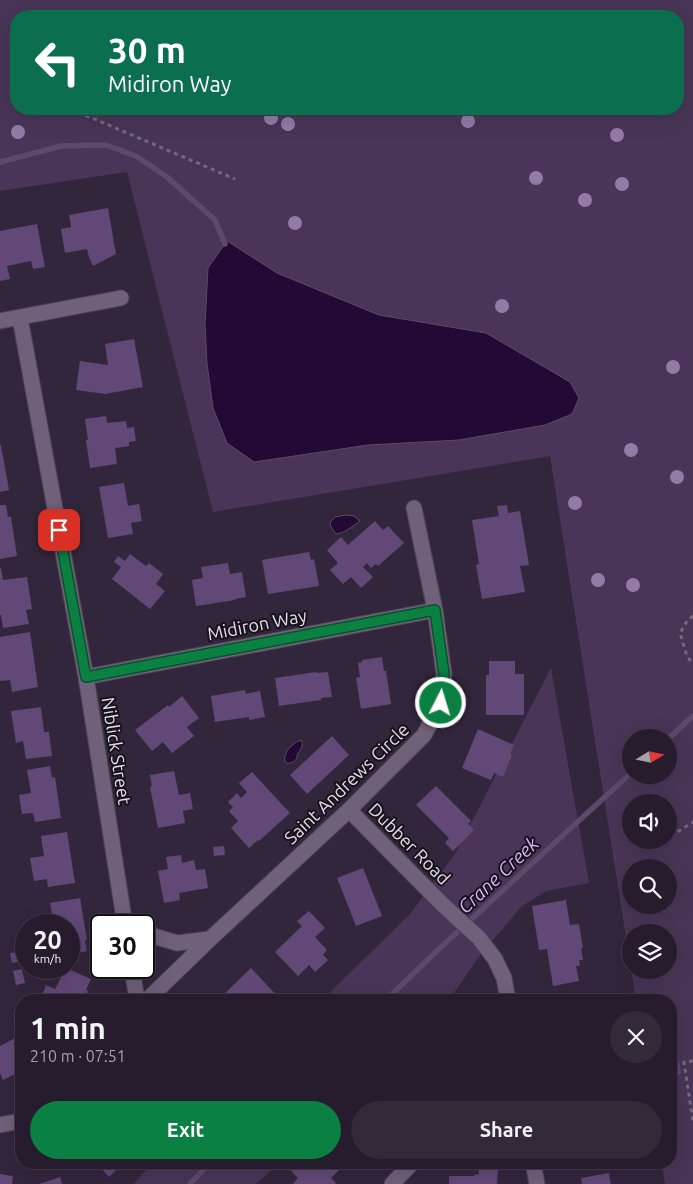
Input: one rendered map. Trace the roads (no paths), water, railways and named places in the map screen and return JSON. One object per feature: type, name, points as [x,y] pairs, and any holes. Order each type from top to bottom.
[{"type":"street","points":[[0,321],[121,298]]},
{"type":"street","name":"Niblick Street","points":[[20,318],[86,677],[123,914]]},
{"type":"street","name":"Saint Andrews Circle","points":[[153,994],[349,810],[424,735],[441,703],[444,674],[435,610],[414,508]]},
{"type":"street","name":"Midiron Way","points":[[86,677],[435,610]]},
{"type":"street","name":"Dubber Road","points":[[349,810],[442,904],[479,938],[495,959],[504,978],[507,994]]},
{"type":"street","points":[[122,909],[126,914]]},
{"type":"street","points":[[155,936],[177,943],[210,939]]},
{"type":"street","points":[[134,979],[137,994]]},
{"type":"street","points":[[0,1125],[15,1122]]},
{"type":"street","points":[[392,1184],[406,1169]]},
{"type":"street","points":[[534,1169],[537,1184]]},
{"type":"waterway","points":[[0,162],[61,146],[106,145],[136,156],[167,177],[215,220],[225,244]]},
{"type":"waterway","name":"Crane Creek","points":[[678,730],[693,716]]},
{"type":"waterway","name":"Crane Creek","points":[[392,994],[622,781]]},
{"type":"waterway","name":"Crane Creek","points":[[190,1184],[204,1169]]}]
